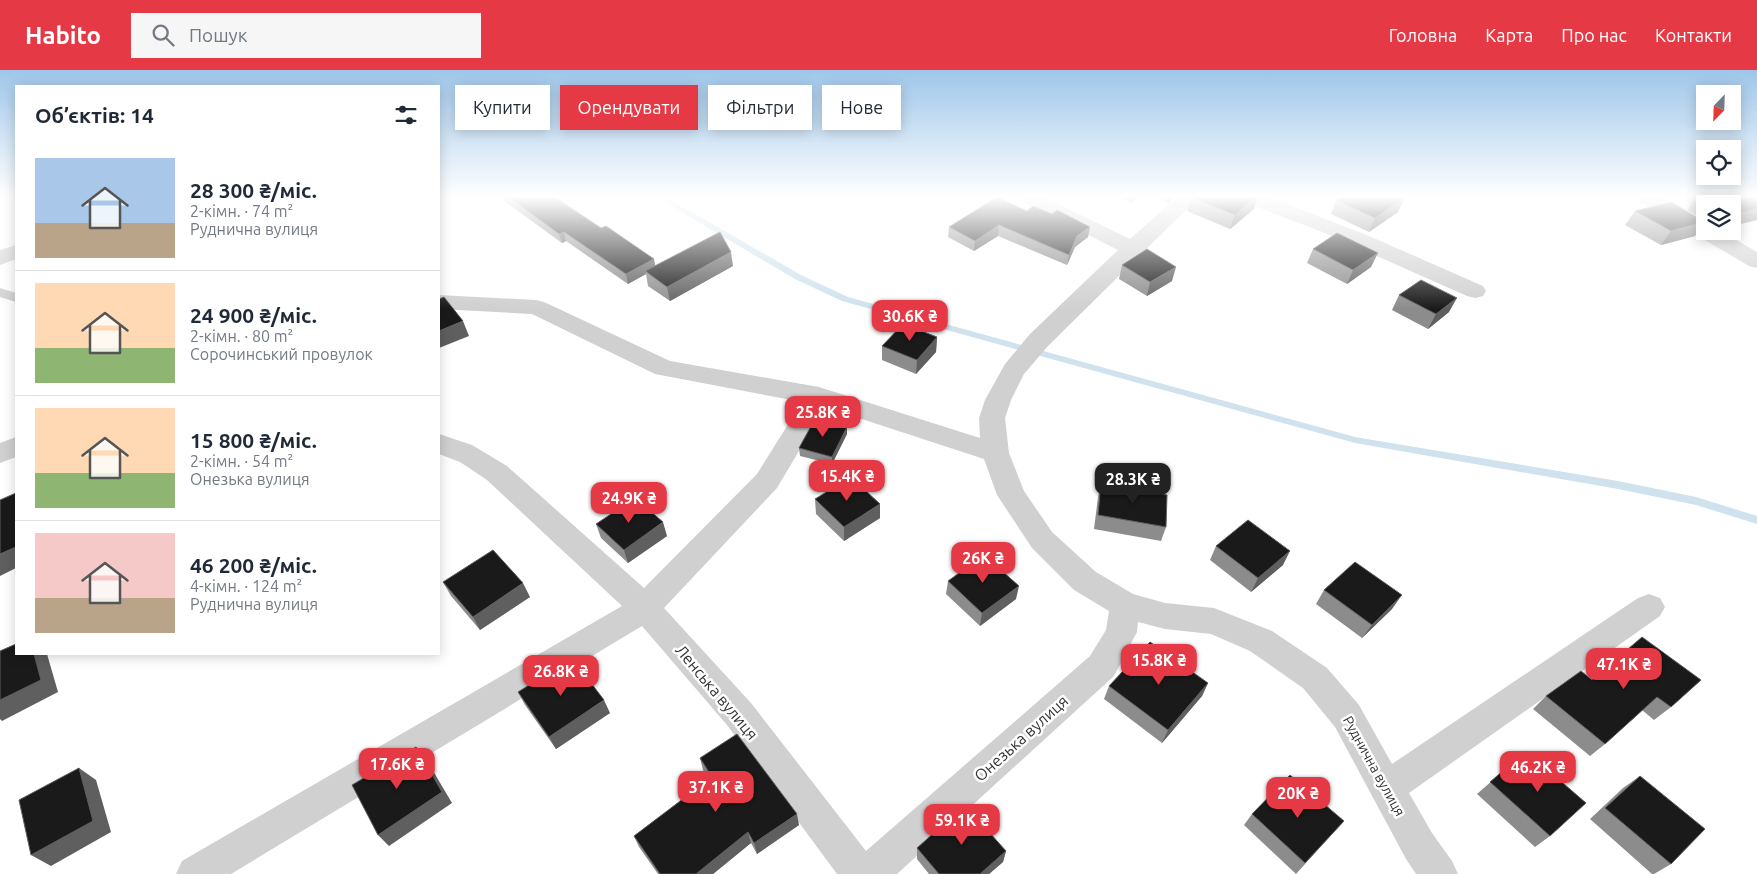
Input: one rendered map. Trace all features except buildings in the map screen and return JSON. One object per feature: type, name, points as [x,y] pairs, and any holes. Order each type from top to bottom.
[{"type":"street","points":[[1101,234],[1132,249]]},
{"type":"street","name":"Руднична вулиця","points":[[1149,234],[1039,340],[1014,370],[998,400],[992,418],[995,453],[1011,495],[1042,540],[1085,581],[1125,605],[1165,616],[1214,621],[1261,641],[1314,678],[1347,716],[1419,846],[1439,874]]},
{"type":"street","points":[[1346,234],[1475,291]]},
{"type":"street","points":[[1709,234],[1757,261]]},
{"type":"street","points":[[0,258],[15,252]]},
{"type":"street","points":[[440,302],[536,307],[664,368],[819,396],[995,453]]},
{"type":"street","points":[[194,874],[645,608],[766,481],[819,396]]},
{"type":"street","name":"Ленська вулиця","points":[[440,444],[451,446],[472,455],[497,473],[645,608],[738,714],[860,874]]},
{"type":"street","points":[[0,453],[15,447]]},
{"type":"street","name":"Онезька вулиця","points":[[869,874],[1102,666],[1121,632],[1125,605]]},
{"type":"street","points":[[1386,788],[1649,607]]},
{"type":"lane","points":[[0,292],[15,298]]},
{"type":"waterway","points":[[723,234],[798,277],[845,299],[1355,440],[1618,485],[1696,501],[1757,520]]}]
